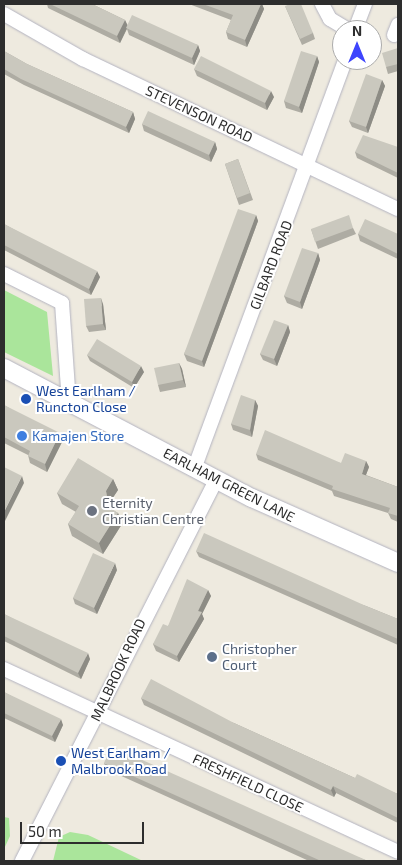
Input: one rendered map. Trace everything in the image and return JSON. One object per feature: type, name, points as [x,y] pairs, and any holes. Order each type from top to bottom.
[{"type":"street","points":[[322,4],[332,20]]},
{"type":"street","points":[[359,20],[365,4]]},
{"type":"street","name":"STEVENSON ROAD","points":[[4,14],[83,59],[398,209]]},
{"type":"street","name":"GILBARD ROAD","points":[[194,468],[309,165],[342,70]]},
{"type":"street","points":[[4,274],[62,304],[68,388],[64,398]]},
{"type":"street","name":"EARLHAM GREEN LANE","points":[[4,368],[64,398],[216,480],[398,563]]},
{"type":"street","name":"MALBROOK ROAD","points":[[22,861],[98,714],[143,616],[216,480]]},
{"type":"street","name":"FRESHFIELD CLOSE","points":[[4,669],[398,852]]},
{"type":"green space","points":[[4,290],[47,312],[53,376],[4,352]]},
{"type":"green space","points":[[4,817],[9,818],[10,836],[4,849]]},
{"type":"green space","points":[[70,832],[88,835],[143,861],[53,861],[59,837]]},
{"type":"building","points":[[50,4],[92,4],[125,20],[117,36]]},
{"type":"building","points":[[203,4],[261,4],[245,40],[226,32],[233,15]]},
{"type":"building","points":[[301,4],[313,33],[300,39],[285,6]]},
{"type":"building","points":[[132,15],[198,45],[192,58],[126,28]]},
{"type":"building","points":[[398,48],[398,64],[386,67],[382,53]]},
{"type":"building","points":[[4,51],[27,64],[133,112],[126,127],[21,79],[4,69]]},
{"type":"building","points":[[301,51],[317,56],[299,107],[284,101]]},
{"type":"building","points":[[201,56],[271,91],[265,103],[194,69]]},
{"type":"building","points":[[366,74],[382,80],[366,127],[349,121]]},
{"type":"building","points":[[148,111],[215,142],[209,155],[142,124]]},
{"type":"building","points":[[363,135],[398,147],[398,173],[355,152]]},
{"type":"building","points":[[238,159],[250,193],[237,198],[225,164]]},
{"type":"building","points":[[238,209],[256,215],[202,361],[184,354]]},
{"type":"building","points":[[349,215],[353,228],[315,242],[311,229]]},
{"type":"building","points":[[365,219],[398,234],[398,254],[358,234]]},
{"type":"building","points":[[4,224],[97,271],[89,289],[4,245]]},
{"type":"building","points":[[302,248],[318,253],[300,302],[284,296]]},
{"type":"building","points":[[101,298],[103,324],[86,326],[84,299]]},
{"type":"building","points":[[274,320],[288,325],[274,359],[260,354]]},
{"type":"building","points":[[97,339],[141,366],[132,382],[87,355]]},
{"type":"building","points":[[179,363],[183,380],[158,385],[154,368]]},
{"type":"building","points":[[241,395],[255,400],[250,430],[231,424]]},
{"type":"building","points":[[4,405],[60,433],[45,464],[28,456],[30,451],[4,437]]},
{"type":"building","points":[[265,430],[341,463],[345,453],[366,461],[362,474],[398,487],[398,516],[388,513],[390,508],[332,489],[333,486],[256,454]]},
{"type":"building","name":"Eternity Christian Centre","points":[[78,458],[113,479],[106,491],[109,507],[118,513],[99,543],[68,524],[79,506],[57,493]]},
{"type":"building","points":[[4,467],[22,476],[4,512]]},
{"type":"building","points":[[204,533],[398,619],[398,639],[196,551]]},
{"type":"building","points":[[93,553],[115,563],[94,608],[73,598]]},
{"type":"building","points":[[187,579],[208,590],[198,611],[202,612],[177,656],[153,644],[163,624],[168,626]]},
{"type":"building","points":[[4,614],[88,653],[78,673],[4,636]]},
{"type":"building","points":[[151,679],[234,723],[355,778],[357,774],[398,794],[398,818],[333,786],[331,790],[141,698]]},
{"type":"building","points":[[4,692],[61,719],[52,736],[4,713]]},
{"type":"building","points":[[111,746],[368,861],[321,861],[104,763]]},
{"type":"place","name":"West Earlham / Runcton Close","points":[[26,399]]},
{"type":"place","name":"Kamajen Store","points":[[22,436]]},
{"type":"place","name":"Eternity Christian Centre","points":[[92,511]]},
{"type":"place","name":"Christopher Court","points":[[212,657]]},
{"type":"place","name":"West Earlham / Malbrook Road","points":[[61,761]]}]
